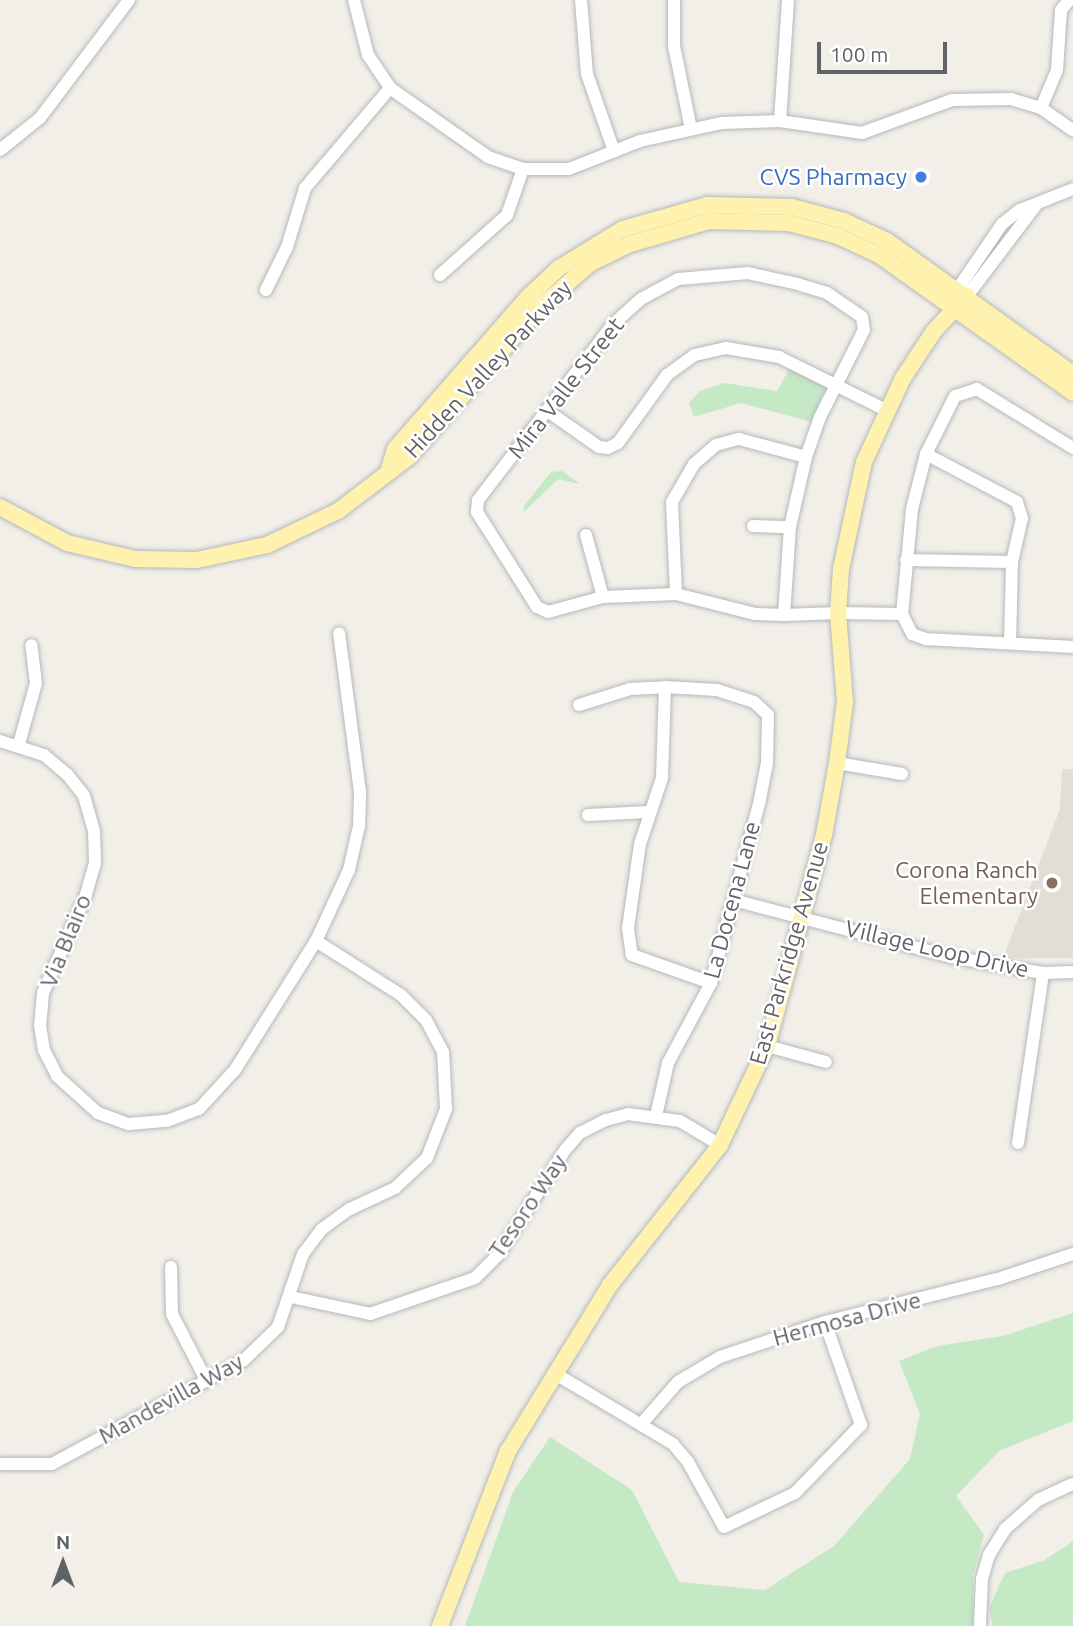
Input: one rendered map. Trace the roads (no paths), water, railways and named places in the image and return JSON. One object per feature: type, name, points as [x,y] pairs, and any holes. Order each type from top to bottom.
[{"type":"main road","name":"Hidden Valley Parkway","points":[[0,507],[36,529],[101,554],[135,559],[197,560],[267,545],[307,528],[367,490],[389,470],[395,449],[551,275],[582,250],[668,214],[707,205],[792,207],[844,221],[887,242],[960,297],[1073,374]]},
{"type":"main road","name":"Hidden Valley Parkway","points":[[960,297],[1073,393]]},
{"type":"main road","name":"East Parkridge Avenue","points":[[440,1626],[508,1451],[618,1273],[720,1145],[767,1046],[802,917],[837,764],[845,702],[838,612],[849,521],[864,462],[886,410],[960,297]]},
{"type":"street","points":[[0,150],[40,118],[129,0]]},
{"type":"street","points":[[354,0],[368,55],[390,88],[488,157],[523,169],[569,169],[614,151],[691,129],[780,121],[862,133],[952,100],[1011,99],[1041,108],[1073,130]]},
{"type":"street","points":[[581,0],[587,74],[614,151]]},
{"type":"street","points":[[674,0],[674,46],[691,129]]},
{"type":"street","points":[[780,121],[788,0]]},
{"type":"street","points":[[1041,108],[1057,70],[1061,10],[1069,0]]},
{"type":"street","points":[[266,290],[287,247],[305,188],[390,88]]},
{"type":"street","points":[[440,275],[507,215],[523,169]]},
{"type":"street","points":[[960,297],[1036,205],[1073,189]]},
{"type":"street","name":"Mira Valle Street","points":[[603,597],[548,612],[537,607],[477,512],[478,500],[549,412],[614,323],[641,299],[678,279],[748,273],[798,284],[827,293],[862,317],[864,330],[837,385]]},
{"type":"street","points":[[549,412],[599,447],[618,443],[667,375],[695,355],[726,348],[779,357],[886,410]]},
{"type":"street","points":[[784,615],[790,527],[806,457],[837,385]]},
{"type":"street","points":[[1073,448],[987,394],[966,389],[944,414],[926,454],[905,560],[902,614],[912,634],[926,639],[1073,647]]},
{"type":"street","points":[[676,594],[672,502],[694,464],[716,446],[739,439],[806,457]]},
{"type":"street","points":[[926,454],[1017,502],[1022,518],[1012,562],[1010,642]]},
{"type":"street","points":[[753,526],[790,527]]},
{"type":"street","points":[[586,535],[603,597],[676,594],[755,614],[902,614]]},
{"type":"street","points":[[905,560],[1012,562]]},
{"type":"street","name":"Via Blairo","points":[[0,741],[19,744],[44,755],[67,774],[84,796],[94,832],[95,863],[86,895],[43,993],[40,1025],[44,1050],[57,1076],[98,1113],[129,1124],[167,1121],[199,1109],[235,1070],[316,941],[349,870],[359,826],[357,748],[338,633]]},
{"type":"street","points":[[19,744],[36,683],[32,645]]},
{"type":"street","points":[[579,705],[630,689],[665,687],[662,778],[648,812],[629,902],[632,955],[711,984]]},
{"type":"street","name":"La Docena Lane","points":[[656,1116],[668,1063],[711,984],[767,763],[768,715],[754,702],[717,691],[665,687]]},
{"type":"street","points":[[837,764],[902,774]]},
{"type":"street","points":[[588,815],[648,812]]},
{"type":"street","name":"Village Loop Drive","points":[[733,900],[952,957],[1043,973],[1073,972]]},
{"type":"street","name":"Mandevilla Way","points":[[0,1464],[52,1464],[205,1378],[244,1360],[263,1345],[291,1297],[303,1254],[322,1229],[350,1209],[395,1188],[427,1158],[446,1109],[448,1081],[443,1052],[426,1020],[401,995],[316,941]]},
{"type":"street","points":[[1018,1143],[1043,973]]},
{"type":"street","points":[[767,1046],[826,1062]]},
{"type":"street","name":"Tesoro Way","points":[[291,1297],[370,1314],[475,1278],[499,1254],[580,1133],[628,1114],[680,1121],[720,1145]]},
{"type":"street","name":"Hermosa Drive","points":[[643,1422],[678,1382],[720,1357],[825,1322],[998,1279],[1073,1254]]},
{"type":"street","points":[[171,1267],[172,1314],[205,1378]]},
{"type":"street","points":[[554,1373],[643,1422],[688,1462],[724,1527],[794,1493],[861,1425],[825,1322]]},
{"type":"street","points":[[980,1626],[982,1579],[989,1555],[1005,1529],[1038,1500],[1073,1484]]},
{"type":"place","name":"CVS Pharmacy","points":[[921,177]]},
{"type":"place","name":"Corona Ranch Elementary","points":[[1052,883]]}]
